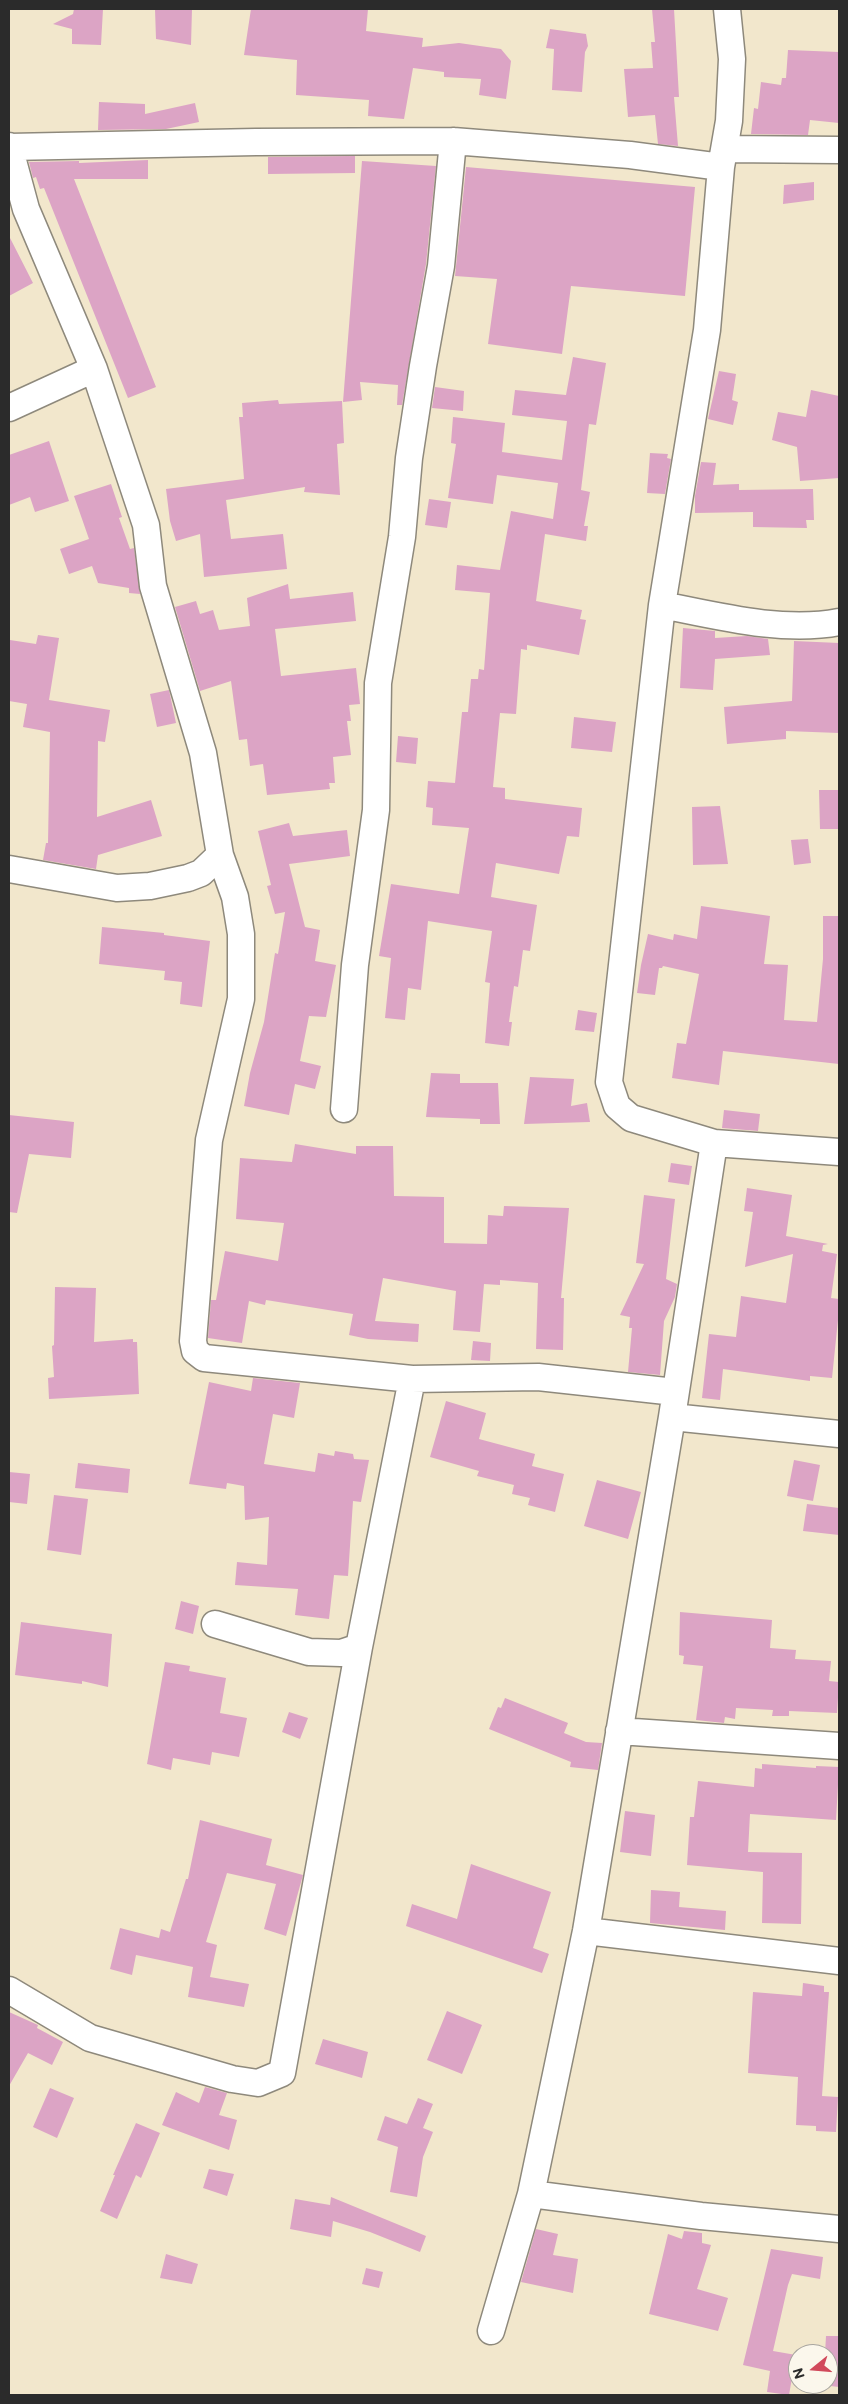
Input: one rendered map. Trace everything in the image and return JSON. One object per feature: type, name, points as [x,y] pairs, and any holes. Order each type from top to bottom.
[{"type":"street","points":[[727,9],[732,59],[729,121],[723,158],[707,330],[662,605],[609,1082],[617,1106],[631,1118],[714,1143],[839,1152]]},
{"type":"street","points":[[344,1109],[355,965],[376,810],[378,683],[402,537],[409,458],[422,366],[441,266],[453,141]]},
{"type":"street","points":[[675,1392],[538,1377],[412,1379],[204,1358],[195,1351],[193,1341],[209,1140],[241,999],[241,934],[235,897],[220,855],[203,753],[153,586],[146,525],[94,369],[26,208],[9,147],[256,142],[453,141],[630,155],[723,158],[839,150]]},
{"type":"street","points":[[9,408],[94,369]]},
{"type":"street","points":[[662,605],[752,622],[824,625],[839,622]]},
{"type":"street","points":[[9,869],[102,886],[125,888],[150,886],[202,874],[220,855]]},
{"type":"street","points":[[491,2330],[531,2194],[586,1931],[672,1417],[714,1143]]},
{"type":"street","points":[[9,1990],[90,2038],[232,2079],[258,2083],[282,2073],[359,1647],[412,1379]]},
{"type":"street","points":[[672,1417],[839,1434]]},
{"type":"street","points":[[215,1624],[310,1652],[341,1653],[359,1647]]},
{"type":"street","points":[[619,1731],[839,1746]]},
{"type":"street","points":[[586,1931],[839,1961]]},
{"type":"street","points":[[531,2194],[701,2216],[839,2229]]},
{"type":"building","points":[[74,9],[103,9],[101,45],[72,44],[72,29],[53,24],[73,14]]},
{"type":"building","points":[[155,9],[192,9],[191,45],[156,39]]},
{"type":"building","points":[[251,9],[368,9],[366,31],[423,38],[422,47],[459,43],[501,49],[511,61],[506,99],[479,95],[481,79],[444,77],[444,72],[413,68],[404,119],[368,116],[369,100],[296,95],[297,60],[244,55]]},
{"type":"building","points":[[652,9],[674,9],[679,97],[674,97],[678,146],[658,144],[655,115],[628,117],[624,69],[653,68],[651,42],[655,42]]},
{"type":"building","points":[[550,29],[586,34],[588,46],[585,52],[582,92],[552,90],[554,49],[546,48]]},
{"type":"building","points":[[788,50],[839,52],[839,123],[810,120],[808,135],[751,134],[754,108],[758,109],[761,82],[781,85],[782,78],[786,78]]},
{"type":"building","points":[[99,102],[145,104],[145,114],[195,103],[199,122],[166,129],[98,130]]},
{"type":"building","points":[[355,156],[355,173],[268,174],[268,157]]},
{"type":"building","points":[[148,160],[148,179],[74,179],[156,387],[128,398],[44,188],[40,189],[36,177],[33,178],[29,162],[79,161],[79,163]]},
{"type":"building","points":[[362,161],[436,166],[426,264],[402,405],[397,405],[398,385],[360,382],[362,400],[343,402]]},
{"type":"building","points":[[466,167],[695,187],[685,296],[571,286],[562,354],[488,344],[497,279],[455,276]]},
{"type":"building","points":[[814,182],[814,200],[783,204],[784,185]]},
{"type":"building","points":[[9,236],[33,283],[9,296]]},
{"type":"building","points":[[573,357],[606,363],[596,425],[589,424],[581,490],[590,492],[584,526],[588,526],[586,541],[545,534],[536,601],[582,610],[580,619],[586,620],[579,655],[527,645],[527,650],[521,649],[516,714],[500,713],[493,787],[505,788],[505,799],[582,808],[579,837],[567,836],[559,874],[496,863],[491,897],[537,905],[530,951],[523,950],[518,987],[514,986],[509,1022],[512,1022],[509,1046],[485,1043],[490,983],[485,982],[492,931],[428,921],[421,990],[408,988],[405,1020],[385,1018],[391,958],[379,956],[391,884],[459,894],[469,828],[432,825],[433,808],[426,807],[428,781],[455,783],[462,712],[468,712],[471,679],[478,679],[479,669],[484,670],[490,593],[455,590],[457,565],[500,570],[511,511],[553,519],[558,483],[497,475],[493,504],[448,498],[456,444],[451,443],[453,417],[505,423],[502,452],[562,460],[567,421],[512,415],[515,390],[566,395]]},
{"type":"building","points":[[719,371],[736,374],[732,400],[738,402],[733,425],[708,419]]},
{"type":"building","points":[[435,387],[464,391],[463,411],[432,408]]},
{"type":"building","points":[[811,390],[839,396],[839,478],[800,481],[797,447],[772,440],[778,412],[806,417]]},
{"type":"building","points":[[278,400],[279,404],[342,401],[344,443],[337,444],[340,495],[304,492],[305,487],[226,500],[231,539],[283,534],[287,569],[204,577],[200,534],[176,541],[170,521],[166,489],[244,479],[239,417],[243,417],[242,403]]},
{"type":"building","points":[[49,441],[69,501],[35,512],[30,497],[9,505],[9,455]]},
{"type":"building","points":[[650,453],[668,454],[667,458],[671,459],[665,494],[647,493]]},
{"type":"building","points":[[701,462],[716,463],[713,485],[739,484],[739,490],[813,489],[814,520],[806,520],[807,528],[753,527],[753,512],[695,513],[695,496]]},
{"type":"building","points":[[111,484],[122,517],[119,518],[130,549],[134,548],[140,594],[129,593],[129,588],[98,583],[92,566],[69,574],[60,549],[89,539],[74,496]]},
{"type":"building","points":[[429,499],[451,502],[447,528],[425,525]]},
{"type":"building","points":[[288,584],[290,599],[353,592],[356,621],[275,629],[281,676],[356,668],[360,704],[349,705],[351,721],[347,721],[351,755],[333,757],[335,783],[329,783],[330,789],[267,795],[263,764],[250,766],[247,739],[239,740],[231,681],[200,691],[175,607],[196,601],[200,614],[213,610],[219,630],[250,626],[247,598]]},
{"type":"building","points":[[683,628],[715,631],[715,638],[747,636],[768,639],[770,655],[715,659],[713,690],[680,688]]},
{"type":"building","points":[[38,635],[59,638],[49,700],[110,710],[105,742],[98,741],[97,817],[151,800],[162,836],[98,855],[96,869],[43,860],[46,843],[48,843],[50,732],[23,727],[27,704],[9,701],[10,640],[36,644]]},
{"type":"building","points":[[794,641],[839,643],[839,733],[786,731],[786,739],[727,744],[724,707],[792,701]]},
{"type":"building","points":[[169,690],[176,723],[157,727],[150,694]]},
{"type":"building","points":[[574,717],[616,722],[612,752],[571,748]]},
{"type":"building","points":[[398,736],[418,738],[416,764],[396,762]]},
{"type":"building","points":[[819,790],[839,790],[839,829],[820,829]]},
{"type":"building","points":[[720,806],[728,864],[693,865],[692,807]]},
{"type":"building","points":[[289,823],[293,836],[347,830],[350,856],[289,864],[305,927],[320,930],[315,961],[336,965],[326,1017],[309,1016],[300,1061],[321,1066],[315,1089],[295,1084],[289,1115],[244,1106],[250,1073],[264,1022],[275,953],[278,954],[285,912],[275,914],[267,886],[271,885],[258,831]]},
{"type":"building","points":[[808,839],[811,863],[794,865],[791,840]]},
{"type":"building","points":[[701,906],[770,916],[764,964],[788,965],[784,1020],[817,1022],[823,959],[823,916],[839,916],[839,1064],[723,1051],[719,1085],[672,1078],[677,1043],[686,1044],[699,974],[663,966],[659,968],[655,995],[637,993],[641,965],[648,934],[673,940],[674,934],[697,939]]},
{"type":"building","points":[[102,927],[164,933],[164,935],[210,941],[202,1007],[180,1004],[182,982],[164,980],[165,971],[99,964]]},
{"type":"building","points":[[578,1010],[597,1013],[594,1032],[575,1030]]},
{"type":"building","points":[[431,1073],[460,1074],[460,1083],[498,1083],[500,1124],[480,1124],[480,1119],[426,1117]]},
{"type":"building","points":[[530,1077],[574,1079],[571,1106],[587,1103],[590,1122],[524,1124]]},
{"type":"building","points":[[724,1110],[760,1114],[758,1131],[722,1128]]},
{"type":"building","points":[[9,1115],[74,1122],[71,1158],[29,1154],[17,1213],[9,1212]]},
{"type":"building","points":[[295,1144],[356,1154],[356,1146],[393,1146],[394,1196],[444,1197],[444,1243],[487,1244],[488,1215],[503,1216],[504,1206],[569,1208],[561,1298],[564,1298],[563,1350],[536,1349],[538,1283],[500,1280],[500,1285],[484,1284],[480,1332],[453,1330],[456,1291],[383,1278],[375,1321],[419,1324],[418,1342],[368,1339],[349,1335],[353,1314],[266,1300],[265,1305],[249,1301],[242,1343],[208,1338],[211,1300],[216,1300],[225,1251],[278,1261],[284,1223],[236,1219],[240,1158],[292,1162]]},
{"type":"building","points":[[671,1163],[692,1166],[689,1185],[668,1182]]},
{"type":"building","points":[[747,1188],[792,1195],[786,1236],[828,1244],[823,1245],[822,1251],[837,1254],[831,1298],[839,1299],[839,1310],[832,1378],[810,1376],[810,1381],[723,1369],[720,1400],[702,1398],[709,1334],[736,1337],[741,1296],[786,1303],[793,1254],[745,1267],[753,1212],[744,1211]]},
{"type":"building","points":[[644,1195],[675,1199],[666,1279],[677,1284],[675,1297],[664,1321],[660,1375],[628,1372],[632,1328],[629,1328],[630,1317],[620,1315],[644,1264],[636,1263]]},
{"type":"building","points":[[55,1287],[96,1288],[94,1342],[133,1339],[133,1342],[137,1342],[139,1394],[49,1399],[48,1378],[54,1377],[52,1346],[54,1345]]},
{"type":"building","points":[[473,1341],[491,1343],[490,1361],[471,1360]]},
{"type":"building","points":[[253,1378],[300,1383],[294,1418],[273,1414],[264,1464],[315,1472],[318,1453],[334,1456],[335,1451],[353,1454],[354,1459],[369,1460],[361,1502],[353,1501],[348,1576],[334,1575],[329,1619],[295,1615],[298,1589],[235,1585],[237,1562],[267,1565],[269,1517],[245,1520],[244,1486],[227,1483],[226,1489],[189,1484],[209,1382],[251,1391]]},
{"type":"building","points":[[446,1401],[486,1413],[479,1439],[535,1454],[532,1466],[564,1474],[555,1512],[528,1505],[530,1498],[512,1494],[514,1485],[477,1476],[479,1471],[430,1457]]},
{"type":"building","points":[[794,1460],[820,1465],[813,1501],[787,1496]]},
{"type":"building","points":[[78,1463],[130,1469],[128,1493],[75,1488]]},
{"type":"building","points":[[9,1472],[30,1474],[27,1504],[9,1502]]},
{"type":"building","points":[[597,1480],[641,1492],[628,1539],[584,1526]]},
{"type":"building","points":[[54,1495],[88,1499],[81,1555],[47,1550]]},
{"type":"building","points":[[807,1504],[839,1508],[839,1535],[803,1531]]},
{"type":"building","points":[[181,1601],[199,1606],[193,1634],[175,1629]]},
{"type":"building","points":[[680,1612],[772,1620],[770,1648],[796,1650],[795,1659],[831,1661],[829,1681],[839,1682],[837,1713],[789,1711],[789,1716],[772,1716],[773,1710],[736,1708],[735,1719],[725,1717],[724,1723],[696,1720],[703,1666],[683,1664],[684,1656],[679,1655]]},
{"type":"building","points":[[21,1622],[112,1634],[108,1687],[82,1681],[82,1684],[15,1675]]},
{"type":"building","points":[[165,1662],[190,1666],[189,1671],[226,1678],[220,1713],[247,1718],[239,1757],[212,1752],[210,1765],[173,1758],[171,1770],[147,1764]]},
{"type":"building","points":[[505,1698],[568,1723],[564,1733],[586,1742],[602,1743],[598,1770],[570,1767],[571,1762],[489,1729],[498,1707],[501,1708]]},
{"type":"building","points":[[289,1712],[308,1718],[300,1739],[282,1732]]},
{"type":"building","points":[[762,1764],[816,1768],[816,1766],[839,1767],[836,1820],[750,1814],[748,1852],[802,1853],[801,1924],[762,1923],[763,1872],[687,1865],[690,1817],[694,1817],[698,1781],[754,1787],[755,1768],[762,1769]]},
{"type":"building","points":[[625,1811],[655,1815],[651,1856],[620,1852]]},
{"type":"building","points":[[200,1820],[272,1839],[266,1865],[303,1875],[286,1936],[264,1929],[276,1884],[227,1873],[206,1942],[217,1945],[210,1977],[249,1984],[244,2007],[188,1997],[193,1967],[136,1955],[132,1975],[110,1969],[120,1928],[159,1938],[161,1929],[170,1932],[186,1879],[188,1879]]},
{"type":"building","points":[[471,1864],[551,1892],[533,1948],[549,1954],[542,1973],[406,1926],[412,1904],[457,1919]]},
{"type":"building","points":[[651,1890],[680,1892],[679,1907],[726,1911],[725,1930],[650,1923]]},
{"type":"building","points":[[803,1983],[824,1986],[824,1992],[829,1992],[822,2096],[838,2097],[836,2132],[816,2131],[816,2126],[796,2125],[798,2077],[748,2073],[753,1992],[802,1996]]},
{"type":"building","points":[[447,2011],[482,2025],[462,2074],[427,2060]]},
{"type":"building","points":[[9,2012],[38,2025],[37,2028],[63,2042],[52,2065],[28,2053],[9,2086]]},
{"type":"building","points":[[323,2039],[368,2052],[362,2078],[315,2064]]},
{"type":"building","points":[[205,2087],[227,2093],[219,2115],[237,2120],[229,2150],[162,2125],[176,2092],[199,2103]]},
{"type":"building","points":[[50,2088],[74,2098],[57,2138],[33,2127]]},
{"type":"building","points":[[418,2098],[433,2104],[423,2128],[433,2132],[423,2157],[417,2197],[390,2192],[398,2147],[377,2140],[385,2116],[407,2124]]},
{"type":"building","points":[[136,2123],[160,2133],[141,2178],[136,2175],[117,2219],[100,2211],[115,2175],[113,2175]]},
{"type":"building","points":[[209,2169],[234,2174],[227,2196],[203,2188]]},
{"type":"building","points":[[331,2197],[426,2236],[420,2252],[370,2232],[333,2221],[331,2237],[290,2229],[295,2199],[330,2205]]},
{"type":"building","points":[[536,2229],[558,2234],[553,2255],[578,2259],[573,2293],[521,2282]]},
{"type":"building","points":[[684,2231],[702,2233],[702,2243],[711,2245],[697,2289],[728,2298],[718,2331],[649,2314],[668,2234],[682,2239]]},
{"type":"building","points":[[771,2249],[823,2257],[820,2279],[792,2274],[788,2285],[773,2351],[788,2354],[789,2395],[767,2392],[770,2371],[743,2365]]},
{"type":"building","points":[[166,2254],[198,2264],[192,2284],[160,2278]]},
{"type":"building","points":[[366,2268],[383,2272],[379,2288],[362,2284]]},
{"type":"building","points":[[826,2336],[839,2336],[839,2387],[838,2344],[826,2344]]}]
